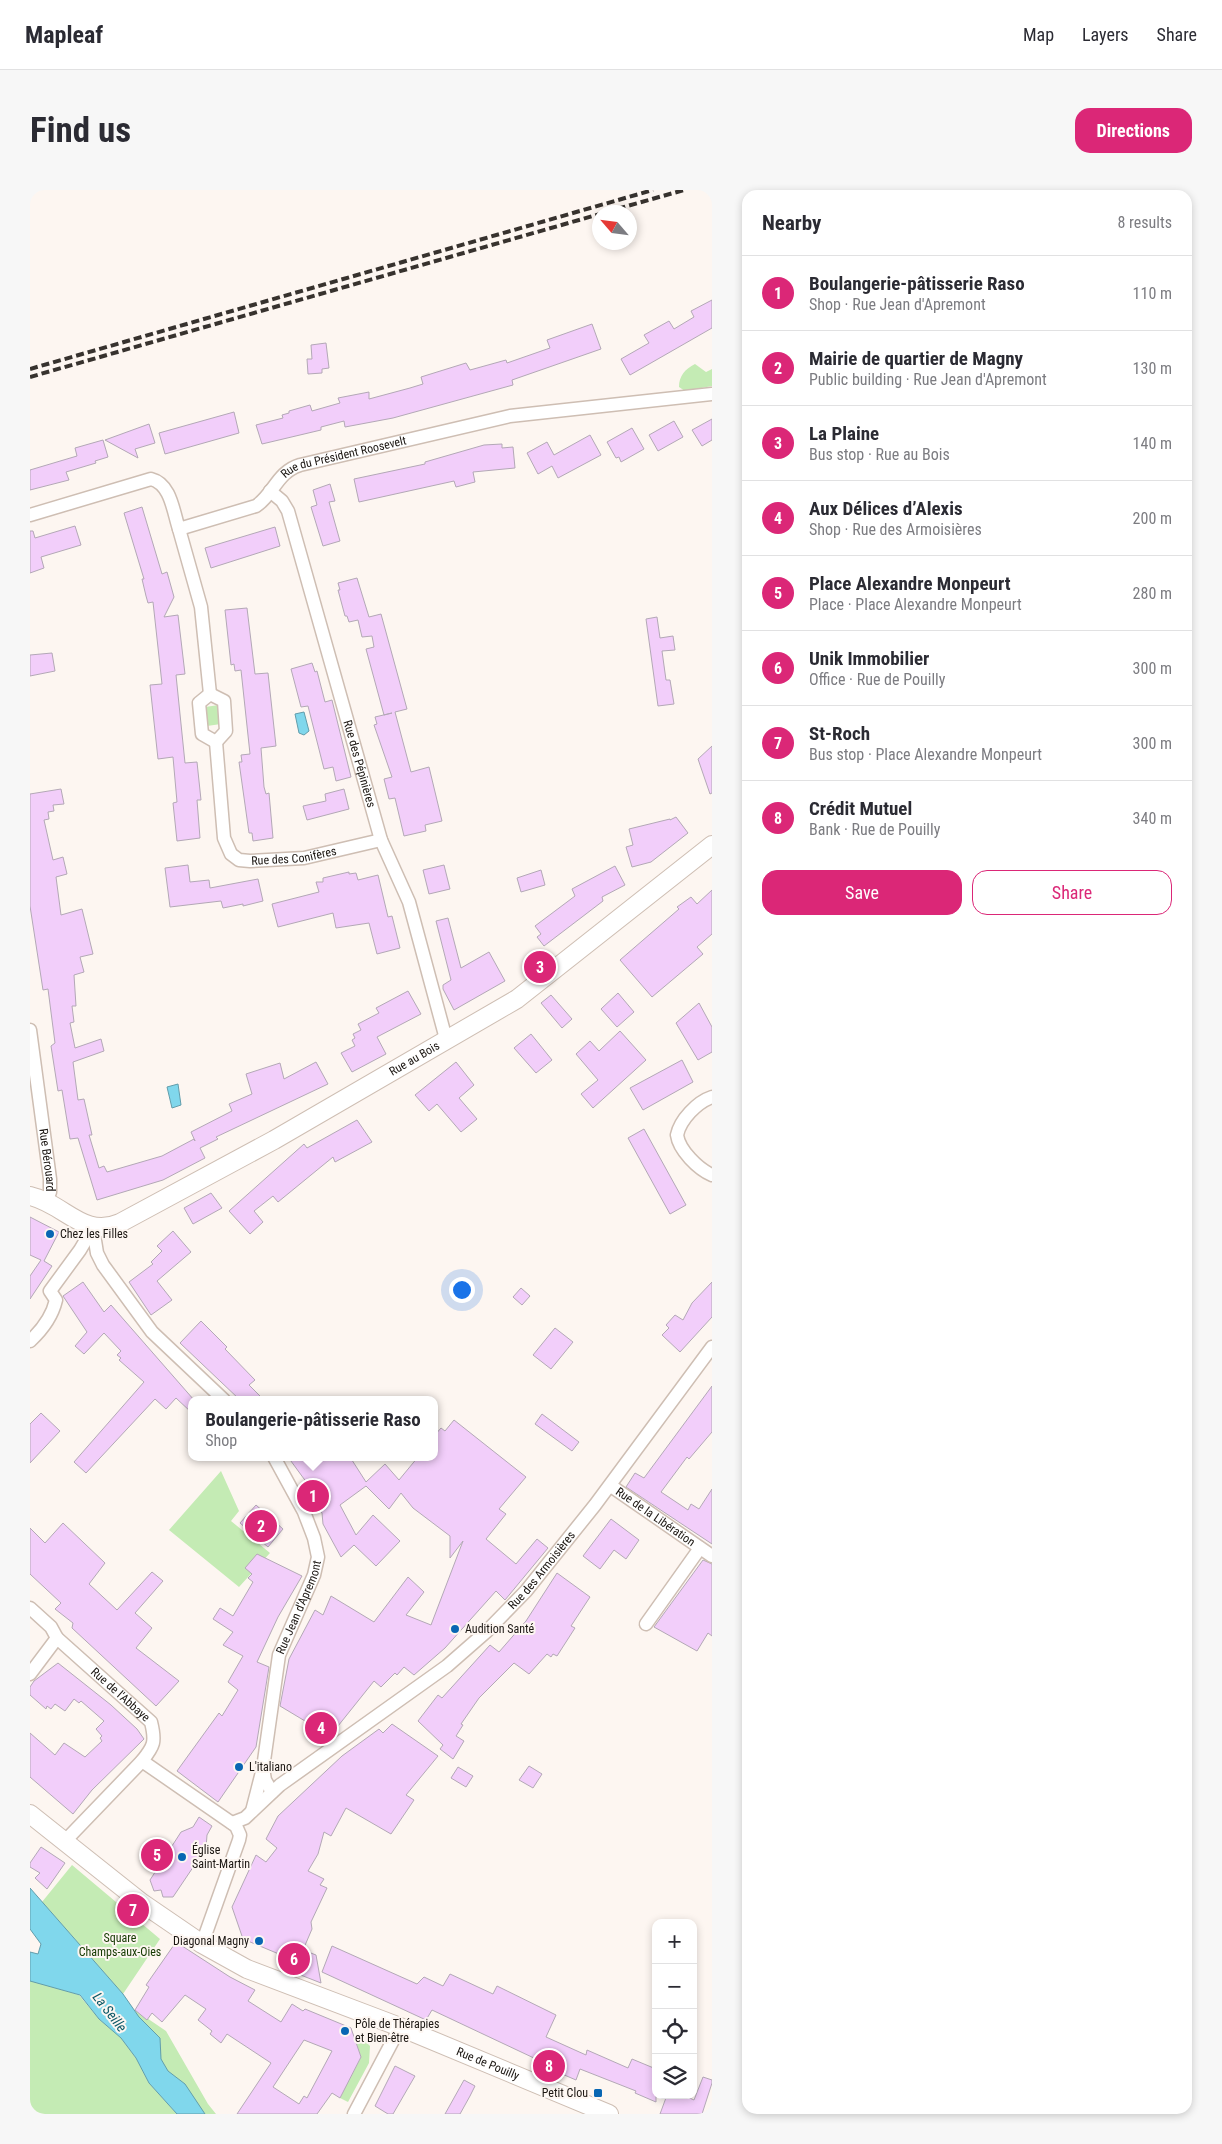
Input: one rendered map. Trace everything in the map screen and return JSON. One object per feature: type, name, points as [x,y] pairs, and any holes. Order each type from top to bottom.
[{"type":"main road","name":"Rue au Bois","points":[[93,1228],[109,1228],[120,1223],[274,1140],[517,999],[712,845]]},
{"type":"main road","points":[[38,1198],[93,1228]]},
{"type":"main road","name":"Rue de Pouilly","points":[[30,1814],[142,1903],[202,1944],[247,1969],[277,1982],[400,2027],[609,2114]]},
{"type":"street","name":"Rue du Président Roosevelt","points":[[179,529],[250,509],[262,503],[286,471],[300,465],[510,416],[712,394]]},
{"type":"street","points":[[30,515],[150,479],[162,484],[167,490],[202,606],[210,694],[200,703],[202,734],[216,742]]},
{"type":"street","name":"Rue des Pépinières","points":[[270,491],[282,501],[288,511],[381,840],[409,902],[446,1040]]},
{"type":"street","name":"Rue des Conifères","points":[[210,694],[224,701],[226,731],[216,742],[224,838],[228,850],[240,860],[304,858],[381,840]]},
{"type":"street","name":"Rue Bérouard","points":[[30,1030],[50,1179],[50,1192],[38,1198]]},
{"type":"street","points":[[712,1097],[703,1101],[684,1119],[677,1135],[683,1150],[703,1170],[712,1175]]},
{"type":"street","points":[[30,1341],[42,1329],[53,1312],[56,1300],[50,1291],[80,1250],[93,1228]]},
{"type":"street","points":[[93,1228],[96,1253],[129,1302],[152,1332],[220,1396]]},
{"type":"street","name":"Rue des Armoisières","points":[[251,1813],[272,1792],[447,1666],[487,1631],[526,1591],[610,1486],[712,1347]]},
{"type":"street","name":"Rue Jean d'Apremont","points":[[251,1813],[263,1768],[279,1655],[314,1575],[318,1557],[314,1538],[304,1512],[276,1461]]},
{"type":"street","name":"Rue de la Libération","points":[[610,1486],[712,1556]]},
{"type":"street","name":"Rue de la Libération","points":[[646,1624],[700,1548]]},
{"type":"street","name":"Rue de l'Abbaye","points":[[30,1608],[51,1627],[57,1638],[151,1722],[155,1737],[153,1748],[142,1761],[65,1841]]},
{"type":"street","points":[[30,1674],[57,1638]]},
{"type":"street","points":[[142,1761],[232,1823],[240,1836]]},
{"type":"street","points":[[263,1768],[267,1785],[272,1792]]},
{"type":"street","points":[[232,1823],[251,1813]]},
{"type":"street","points":[[202,1944],[240,1836],[251,1813]]},
{"type":"street","points":[[354,2114],[400,2027]]},
{"type":"green space","points":[[695,364],[706,372],[712,369],[712,386],[685,391],[679,387],[681,376],[688,368]]},
{"type":"green space","points":[[219,705],[221,724],[207,726],[205,707]]},
{"type":"green space","points":[[221,1471],[239,1511],[231,1521],[270,1553],[239,1587],[169,1530]]},
{"type":"green space","name":"Square Champs-aux-Oies","points":[[72,1865],[160,1939],[123,1994],[42,1902]]},
{"type":"green space","points":[[30,1965],[53,1987],[79,1995],[99,2019],[121,2038],[136,2058],[149,2083],[177,2114],[30,2114]]},
{"type":"green space","points":[[135,2010],[166,2031],[208,2104],[216,2114],[193,2114],[138,2024]]},
{"type":"green space","points":[[362,2038],[370,2046],[369,2063],[348,2102],[340,2098],[361,2057],[355,2039]]},
{"type":"water","points":[[304,712],[309,731],[304,735],[299,733],[295,714]]},
{"type":"water","points":[[178,1084],[181,1105],[172,1108],[167,1087]]},
{"type":"water","name":"La Seille","points":[[30,1888],[123,1994],[139,2017],[160,2038],[161,2059],[168,2071],[185,2084],[205,2114],[177,2114],[149,2083],[136,2058],[121,2038],[99,2019],[80,1995],[30,1981],[30,1952],[38,1954],[41,1944],[30,1929]]},
{"type":"building","points":[[712,300],[712,328],[630,375],[621,359],[649,343],[644,335],[669,321],[674,329],[694,317],[691,311]]},
{"type":"building","points":[[592,324],[601,349],[512,380],[513,385],[393,418],[345,427],[344,421],[321,427],[321,430],[262,444],[256,425],[283,418],[282,415],[289,413],[289,411],[310,405],[312,411],[340,403],[338,398],[369,392],[369,399],[410,388],[423,384],[421,377],[466,363],[470,370],[506,360],[507,363],[550,348],[547,340]]},
{"type":"building","points":[[326,343],[329,368],[322,369],[322,373],[308,374],[307,359],[312,359],[311,345]]},
{"type":"building","points":[[234,412],[239,433],[165,454],[159,433]]},
{"type":"building","points":[[712,419],[712,440],[702,446],[692,430]]},
{"type":"building","points":[[674,421],[683,437],[658,451],[649,435]]},
{"type":"building","points":[[149,424],[155,443],[135,449],[138,458],[105,440]]},
{"type":"building","points":[[632,428],[644,449],[621,462],[619,457],[616,458],[607,442]]},
{"type":"building","points":[[590,435],[601,455],[558,478],[552,466],[538,474],[527,453],[547,442],[554,455]]},
{"type":"building","points":[[103,440],[108,457],[95,461],[96,463],[66,472],[69,480],[30,490],[30,470],[77,456],[75,448]]},
{"type":"building","points":[[502,444],[502,448],[513,447],[515,468],[473,472],[475,482],[456,487],[454,481],[359,502],[354,479],[425,464],[425,462],[484,445]]},
{"type":"building","points":[[330,484],[335,501],[329,502],[340,541],[323,546],[311,507],[317,505],[313,490]]},
{"type":"building","points":[[142,507],[162,574],[167,572],[174,597],[164,617],[178,615],[185,674],[176,675],[185,763],[197,762],[201,800],[197,800],[200,838],[177,841],[173,803],[177,802],[173,757],[158,759],[150,685],[162,684],[153,602],[148,603],[142,579],[144,579],[124,513]]},
{"type":"building","points":[[75,526],[81,545],[41,557],[44,568],[30,573],[30,531],[33,531],[35,538]]},
{"type":"building","points":[[275,527],[280,546],[211,568],[205,548]]},
{"type":"building","points":[[357,578],[369,617],[381,614],[407,709],[395,712],[411,772],[429,767],[442,821],[425,825],[426,831],[404,836],[395,798],[389,799],[384,779],[392,777],[374,725],[377,724],[375,717],[384,715],[366,649],[374,647],[372,636],[362,637],[358,620],[349,622],[347,616],[345,616],[338,590],[340,590],[338,583]]},
{"type":"building","points":[[247,608],[255,674],[268,673],[276,746],[261,748],[264,787],[266,794],[269,793],[273,838],[253,841],[252,833],[249,833],[239,762],[242,762],[241,755],[250,754],[241,670],[235,671],[234,664],[231,665],[225,610]]},
{"type":"building","points":[[657,617],[660,638],[673,636],[675,650],[662,651],[666,680],[670,680],[674,704],[658,706],[646,619]]},
{"type":"building","points":[[52,653],[55,671],[30,676],[30,655]]},
{"type":"building","points":[[312,663],[315,672],[317,671],[325,702],[332,700],[351,777],[336,781],[333,767],[324,769],[308,706],[301,707],[291,669]]},
{"type":"building","points":[[712,746],[712,793],[710,794],[698,759]]},
{"type":"building","points":[[61,789],[64,804],[53,805],[54,811],[48,812],[49,819],[44,820],[53,860],[63,857],[67,874],[56,877],[61,915],[82,909],[93,954],[80,957],[84,972],[74,975],[76,1006],[72,1006],[74,1022],[70,1023],[75,1048],[101,1039],[104,1051],[73,1062],[78,1100],[84,1099],[92,1135],[89,1135],[99,1168],[104,1166],[107,1172],[162,1156],[194,1139],[195,1141],[191,1132],[232,1111],[229,1104],[252,1094],[246,1074],[280,1063],[284,1079],[316,1062],[328,1084],[216,1137],[218,1139],[200,1148],[205,1158],[163,1180],[97,1200],[78,1138],[70,1139],[62,1090],[58,1091],[51,1046],[55,1043],[48,989],[43,990],[30,906],[30,794]]},
{"type":"building","points":[[344,789],[349,809],[307,820],[303,806],[326,801],[325,794]]},
{"type":"building","points":[[676,817],[688,833],[651,862],[632,867],[626,847],[633,845],[629,829]]},
{"type":"building","points":[[188,865],[190,882],[209,880],[210,888],[258,879],[263,901],[223,908],[221,901],[170,907],[165,868]]},
{"type":"building","points":[[444,865],[450,889],[429,894],[423,870]]},
{"type":"building","points":[[615,866],[625,885],[602,897],[603,901],[544,946],[537,937],[541,934],[535,926],[575,896],[572,889]]},
{"type":"building","points":[[541,870],[545,885],[521,892],[517,878]]},
{"type":"building","points":[[349,872],[349,874],[356,873],[358,880],[378,875],[388,917],[392,916],[400,948],[377,954],[369,923],[336,928],[333,913],[278,927],[272,904],[319,892],[316,882],[323,882],[323,878]]},
{"type":"building","points":[[712,890],[712,934],[697,947],[703,954],[652,997],[620,960],[679,909],[677,907],[691,897],[697,904]]},
{"type":"building","points":[[448,918],[461,968],[489,952],[505,981],[454,1010],[443,989],[443,985],[451,980],[436,921]]},
{"type":"building","points":[[408,991],[421,1014],[377,1037],[386,1054],[352,1072],[341,1053],[355,1046],[352,1040],[355,1038],[353,1034],[361,1030],[358,1024],[379,1013],[376,1008]]},
{"type":"building","points":[[618,993],[634,1012],[617,1027],[601,1009]]},
{"type":"building","points":[[551,995],[572,1019],[562,1028],[541,1003]]},
{"type":"building","points":[[699,1003],[712,1027],[712,1052],[698,1060],[676,1023]]},
{"type":"building","points":[[620,1031],[646,1060],[593,1108],[581,1094],[598,1080],[576,1054],[590,1041],[599,1051]]},
{"type":"building","points":[[531,1034],[552,1060],[536,1073],[514,1048]]},
{"type":"building","points":[[682,1060],[693,1082],[643,1110],[630,1088]]},
{"type":"building","points":[[456,1062],[474,1085],[459,1098],[477,1119],[461,1132],[437,1104],[429,1111],[415,1095]]},
{"type":"building","points":[[357,1120],[372,1142],[335,1162],[333,1157],[278,1202],[273,1196],[254,1211],[263,1222],[250,1234],[229,1211],[304,1144],[307,1148]]},
{"type":"building","points":[[644,1129],[686,1205],[670,1214],[628,1138]]},
{"type":"building","points":[[211,1193],[222,1208],[193,1224],[184,1208]]},
{"type":"building","points":[[30,1217],[59,1232],[44,1261],[52,1266],[30,1299],[30,1276],[41,1260],[30,1255]]},
{"type":"building","points":[[173,1231],[191,1252],[157,1281],[172,1300],[151,1315],[129,1282],[153,1264],[151,1262],[162,1251],[157,1246]]},
{"type":"building","points":[[83,1282],[104,1312],[111,1305],[191,1396],[188,1396],[188,1409],[176,1398],[166,1409],[155,1399],[86,1473],[74,1462],[144,1382],[119,1360],[121,1358],[117,1355],[121,1351],[104,1333],[84,1354],[75,1346],[87,1332],[63,1296]]},
{"type":"building","points":[[712,1282],[712,1317],[680,1352],[662,1335],[669,1328],[666,1325],[675,1315],[683,1320],[692,1303]]},
{"type":"building","points":[[521,1288],[530,1296],[522,1305],[513,1297]]},
{"type":"building","points":[[201,1321],[227,1347],[225,1349],[255,1380],[249,1385],[260,1396],[236,1396],[180,1343]]},
{"type":"building","points":[[555,1328],[573,1342],[551,1369],[533,1355]]},
{"type":"building","points":[[712,1386],[712,1432],[689,1459],[687,1457],[661,1492],[688,1510],[691,1504],[699,1509],[712,1489],[712,1544],[626,1487],[635,1473],[644,1478]]},
{"type":"building","points":[[41,1413],[60,1431],[30,1463],[30,1424]]},
{"type":"building","points":[[542,1414],[579,1442],[572,1451],[535,1424]]},
{"type":"building","points":[[454,1420],[526,1477],[499,1509],[506,1514],[486,1539],[516,1564],[537,1539],[548,1548],[505,1600],[496,1591],[445,1648],[414,1675],[404,1667],[381,1687],[374,1681],[330,1736],[280,1706],[289,1659],[315,1610],[323,1615],[331,1596],[374,1622],[408,1577],[424,1592],[406,1615],[431,1625],[463,1541],[450,1558],[450,1536],[413,1508],[401,1493],[389,1509],[366,1486],[340,1505],[356,1535],[373,1515],[400,1541],[376,1566],[354,1545],[341,1557],[323,1524],[322,1513],[304,1486],[307,1483],[291,1461],[353,1461],[366,1482],[385,1464],[399,1480],[415,1461],[438,1461],[438,1431],[441,1428],[445,1431]]},
{"type":"building","points":[[256,1505],[283,1529],[268,1547],[240,1523]]},
{"type":"building","points":[[611,1519],[639,1540],[626,1559],[614,1550],[600,1569],[583,1556]]},
{"type":"building","points":[[63,1523],[105,1563],[89,1584],[117,1610],[152,1572],[163,1581],[135,1613],[152,1628],[136,1648],[179,1681],[156,1706],[72,1628],[73,1623],[55,1609],[61,1603],[30,1574],[30,1528],[45,1543]]},
{"type":"building","points":[[257,1554],[302,1576],[278,1617],[257,1662],[269,1667],[256,1747],[218,1802],[177,1771],[219,1713],[222,1716],[238,1690],[228,1682],[243,1656],[223,1645],[233,1632],[213,1619],[220,1608],[233,1616],[253,1582],[248,1578],[252,1574],[245,1568]]},
{"type":"building","points":[[703,1560],[712,1564],[712,1636],[708,1633],[697,1651],[654,1627]]},
{"type":"building","points":[[557,1573],[590,1597],[571,1626],[575,1628],[557,1656],[553,1654],[551,1657],[547,1654],[529,1674],[514,1663],[479,1698],[461,1724],[463,1725],[456,1736],[464,1741],[453,1759],[440,1749],[443,1745],[418,1721],[438,1695],[442,1698],[490,1645],[499,1652],[526,1621]]},
{"type":"building","points":[[58,1663],[111,1705],[137,1729],[144,1739],[92,1790],[73,1814],[30,1777],[30,1733],[55,1755],[64,1743],[85,1757],[102,1741],[100,1738],[102,1736],[96,1729],[104,1721],[81,1701],[79,1703],[74,1699],[65,1711],[55,1704],[51,1709],[47,1706],[46,1709],[30,1695],[30,1687],[34,1681]]},
{"type":"building","points":[[392,1724],[438,1756],[406,1795],[414,1800],[391,1834],[346,1808],[331,1836],[324,1832],[318,1854],[308,1871],[324,1879],[320,1885],[327,1888],[311,1922],[312,1929],[303,1950],[316,1955],[321,1983],[293,1972],[298,1962],[243,1939],[232,1907],[256,1855],[266,1862],[277,1848],[266,1839],[278,1816],[342,1756],[379,1729],[383,1733]]},
{"type":"building","points":[[529,1766],[542,1774],[533,1788],[519,1780]]},
{"type":"building","points":[[458,1767],[473,1776],[466,1787],[451,1778]]},
{"type":"building","name":"Église Saint-Martin","points":[[199,1817],[212,1826],[207,1835],[206,1848],[173,1897],[163,1897],[161,1890],[154,1891],[150,1880],[181,1832],[193,1827]]},
{"type":"building","points":[[41,1847],[65,1863],[47,1889],[35,1878],[40,1873],[30,1867],[30,1863]]},
{"type":"building","points":[[176,1942],[230,1977],[255,1990],[248,2001],[281,2022],[292,2004],[303,2011],[305,2009],[351,2028],[361,2057],[340,2098],[332,2093],[317,2114],[237,2114],[271,2063],[227,2034],[221,2043],[210,2034],[212,2031],[198,2020],[206,2009],[185,1995],[162,2022],[152,2013],[147,2020],[135,2010],[149,1987],[146,1985]],"holes":[[[304,2040],[332,2051],[307,2098],[304,2096],[299,2104],[273,2087]]]},
{"type":"building","points":[[332,1946],[417,1984],[424,1977],[443,1986],[450,1974],[493,1994],[497,1986],[556,2015],[546,2037],[586,2055],[587,2050],[628,2068],[632,2059],[652,2067],[652,2099],[656,2099],[656,2102],[635,2093],[636,2091],[580,2069],[576,2080],[534,2062],[536,2059],[432,2010],[426,2020],[322,1972]]},
{"type":"building","points":[[395,2066],[415,2076],[393,2114],[388,2114],[375,2106]]},
{"type":"building","points":[[703,2077],[712,2080],[702,2114],[660,2114],[666,2099],[694,2100],[697,2099],[697,2092]]},
{"type":"building","points":[[464,2080],[475,2086],[460,2114],[445,2114]]},
{"type":"railway","points":[[30,369],[653,190]]},
{"type":"railway","points":[[631,205],[684,190]]},
{"type":"railway","points":[[30,377],[592,216]]},
{"type":"place","name":"La Plaine","points":[[540,967]]},
{"type":"place","name":"Chez les Filles","points":[[50,1234]]},
{"type":"place","name":"Boulangerie-pâtisserie Raso","points":[[313,1496]]},
{"type":"place","name":"Mairie de quartier de Magny","points":[[261,1526]]},
{"type":"place","name":"Audition Santé","points":[[455,1629]]},
{"type":"place","name":"Aux Délices d’Alexis","points":[[321,1728]]},
{"type":"place","name":"L'italiano","points":[[239,1767]]},
{"type":"place","name":"Place Alexandre Monpeurt","points":[[157,1855]]},
{"type":"place","name":"Église Saint-Martin","points":[[182,1857]]},
{"type":"place","name":"St-Roch","points":[[133,1910]]},
{"type":"place","name":"Diagonal Magny","points":[[259,1941]]},
{"type":"place","name":"Unik Immobilier","points":[[294,1959]]},
{"type":"place","name":"Pôle de Thérapies et Bien-être","points":[[345,2031]]},
{"type":"place","name":"Crédit Mutuel","points":[[549,2066]]},
{"type":"place","name":"Petit Clou","points":[[598,2093]]}]
